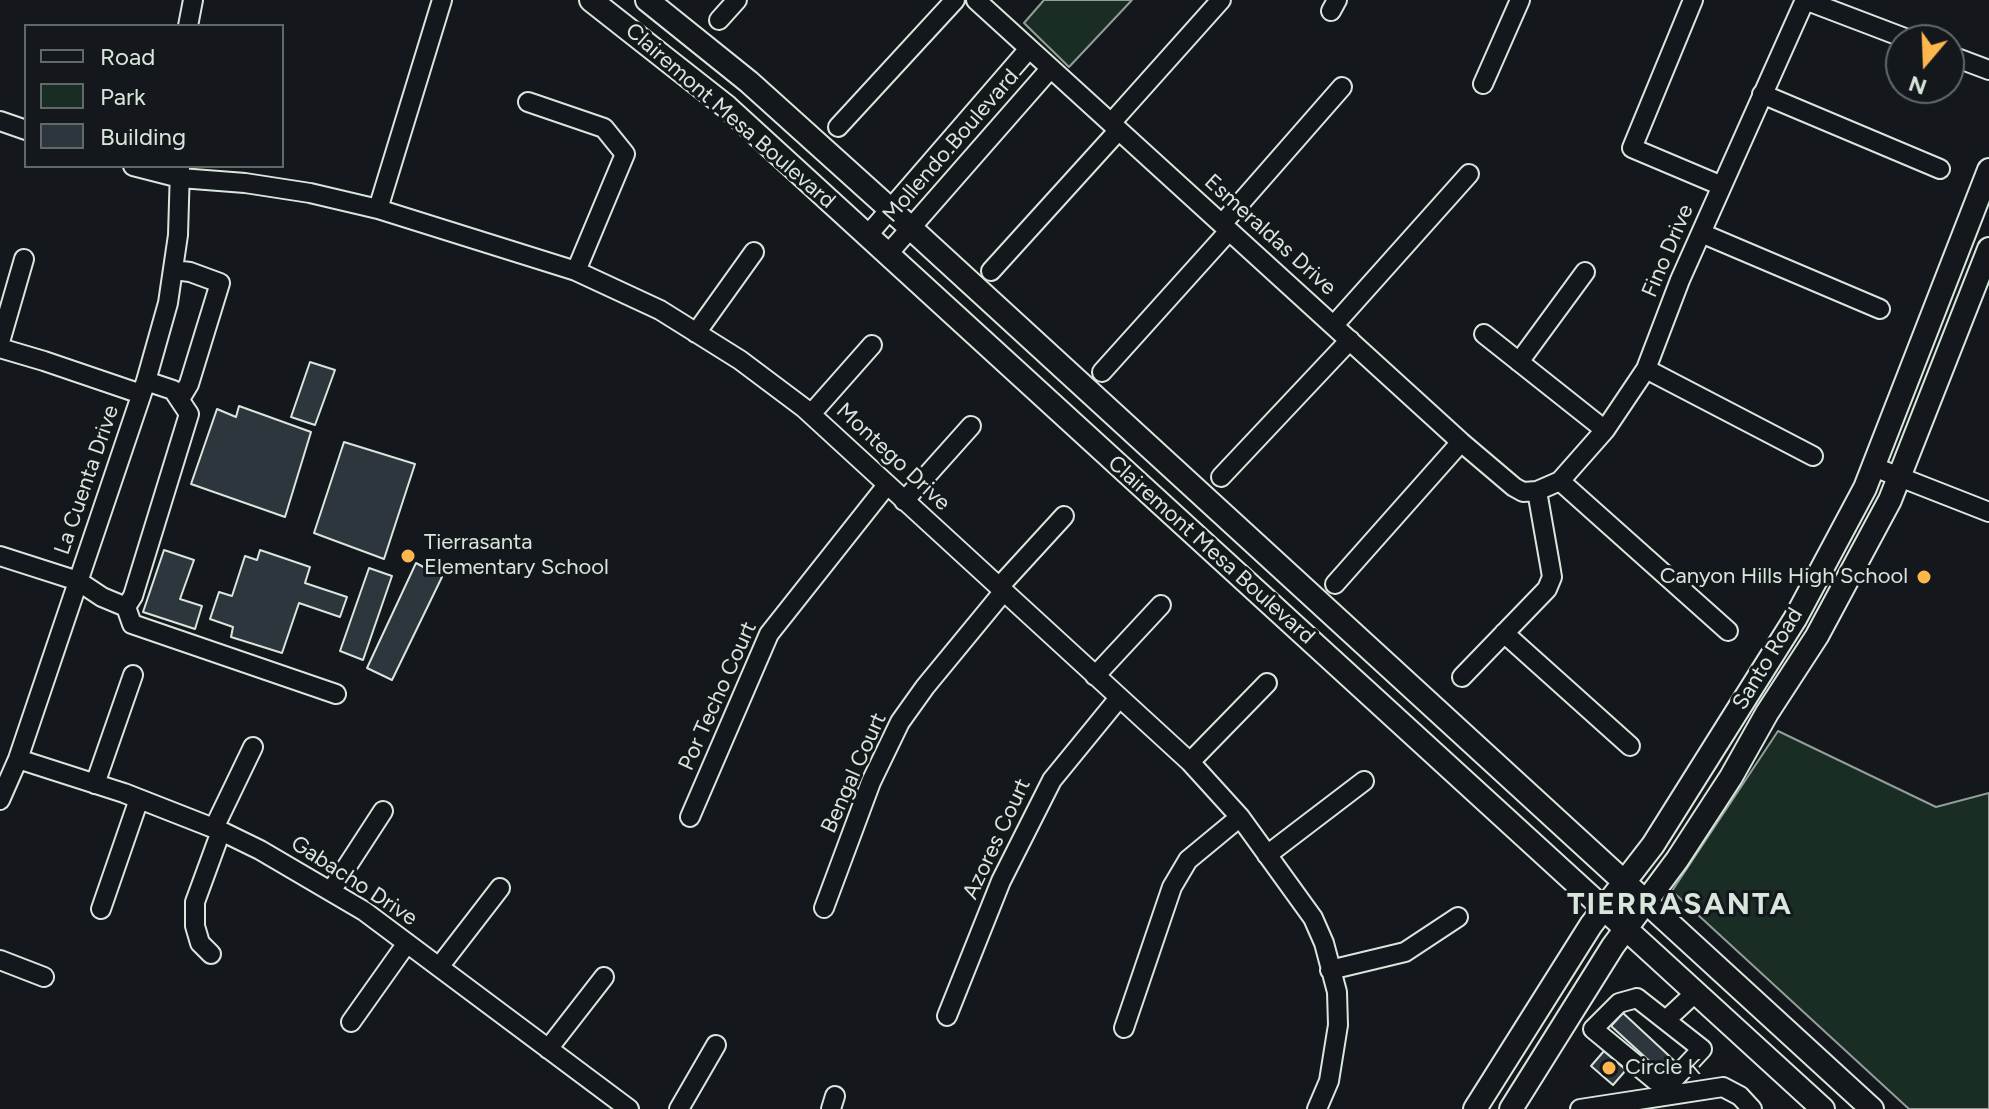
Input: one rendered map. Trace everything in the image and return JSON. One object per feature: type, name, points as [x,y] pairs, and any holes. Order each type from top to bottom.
[{"type":"main road","name":"Clairemont Mesa Boulevard","points":[[591,0],[727,107],[1823,1109]]},
{"type":"main road","name":"Clairemont Mesa Boulevard","points":[[647,0],[749,82],[891,210],[1531,800],[1646,901],[1860,1105]]},
{"type":"main road","name":"Santo Road","points":[[1475,1109],[1591,925],[1653,845],[1795,619],[1874,467],[1989,170]]},
{"type":"main road","name":"Santo Road","points":[[1511,1109],[1626,929],[1731,777],[1767,713],[1817,636],[1890,500],[1989,249]]},
{"type":"street","points":[[188,24],[193,0]]},
{"type":"street","points":[[378,209],[442,0]]},
{"type":"street","points":[[719,20],[737,0]]},
{"type":"street","points":[[838,127],[955,0]]},
{"type":"street","name":"Esmeraldas Drive","points":[[976,0],[1461,442],[1514,487],[1523,492],[1537,491]]},
{"type":"street","points":[[991,271],[1221,0]]},
{"type":"street","points":[[1483,84],[1520,0]]},
{"type":"street","points":[[1693,0],[1632,148],[1722,186]]},
{"type":"street","points":[[1805,0],[1885,30]]},
{"type":"street","name":"Fino Drive","points":[[1537,491],[1560,481],[1605,430],[1646,369],[1701,233],[1805,0]]},
{"type":"street","name":"Mollendo Boulevard","points":[[867,236],[1028,50]]},
{"type":"street","points":[[1965,61],[1989,70]]},
{"type":"street","name":"Mollendo Boulevard","points":[[887,255],[1050,69]]},
{"type":"street","points":[[1102,372],[1342,87]]},
{"type":"street","points":[[1762,94],[1940,169]]},
{"type":"street","points":[[528,102],[604,128],[625,154],[576,271]]},
{"type":"street","points":[[0,121],[24,129]]},
{"type":"street","name":"Montego Drive","points":[[149,168],[310,193],[378,209],[576,271],[660,310],[740,360],[811,414],[1190,762],[1240,817],[1313,918],[1324,943],[1337,992],[1338,1025],[1329,1081],[1317,1109]]},
{"type":"street","name":"La Cuenta Drive","points":[[0,800],[18,759],[144,388],[174,270],[180,172]]},
{"type":"street","points":[[1334,325],[1469,174]]},
{"type":"street","points":[[1701,233],[1880,309]]},
{"type":"street","points":[[696,333],[754,252]]},
{"type":"street","points":[[0,342],[24,259]]},
{"type":"street","points":[[174,270],[190,272],[220,283],[189,384],[180,399]]},
{"type":"street","points":[[1519,362],[1585,272]]},
{"type":"street","points":[[1484,334],[1605,430]]},
{"type":"street","points":[[1221,477],[1350,340]]},
{"type":"street","points":[[811,414],[872,345]]},
{"type":"street","points":[[0,348],[144,388],[173,390],[189,414],[133,596],[126,607]]},
{"type":"street","points":[[1646,369],[1813,456]]},
{"type":"street","points":[[904,501],[971,426]]},
{"type":"street","points":[[1335,584],[1461,442]]},
{"type":"street","points":[[1874,467],[1989,512]]},
{"type":"street","points":[[1560,481],[1728,631]]},
{"type":"street","name":"Por Techo Court","points":[[690,817],[769,634],[887,485]]},
{"type":"street","points":[[1462,677],[1547,589],[1552,577],[1537,491]]},
{"type":"street","name":"Bengal Court","points":[[824,908],[871,782],[900,722],[1001,589],[1064,516]]},
{"type":"street","points":[[0,556],[78,581],[102,597],[126,607],[132,624],[336,694]]},
{"type":"street","points":[[1095,676],[1161,605]]},
{"type":"street","points":[[1504,633],[1630,746]]},
{"type":"street","points":[[95,784],[133,675]]},
{"type":"street","points":[[1190,762],[1267,683]]},
{"type":"street","name":"Azores Court","points":[[947,1016],[1001,881],[1052,780],[1119,698]]},
{"type":"street","points":[[211,954],[200,943],[195,926],[195,902],[218,830],[253,747]]},
{"type":"street","name":"Gabacho Drive","points":[[18,759],[139,799],[260,850],[364,911],[629,1109]]},
{"type":"street","points":[[1267,855],[1364,781]]},
{"type":"street","points":[[101,909],[139,799]]},
{"type":"street","points":[[331,891],[383,811]]},
{"type":"street","points":[[1124,1028],[1172,887],[1188,860],[1240,817]]},
{"type":"street","points":[[439,967],[500,888]]},
{"type":"street","points":[[1330,970],[1405,952],[1458,917]]},
{"type":"street","points":[[351,1022],[407,943]]},
{"type":"street","points":[[0,960],[44,977]]},
{"type":"street","points":[[548,1049],[604,977]]},
{"type":"street","points":[[1667,1019],[1695,993]]},
{"type":"street","points":[[1572,1014],[1656,1081],[1674,1079],[1702,1049],[1637,998],[1619,1003],[1593,1029]]},
{"type":"street","points":[[679,1109],[716,1045]]},
{"type":"street","points":[[1580,1109],[1723,1087],[1740,1096],[1752,1109]]},
{"type":"green space","points":[[1044,0],[1132,0],[1069,67],[1024,23]]},
{"type":"green space","points":[[1778,731],[1936,807],[1989,793],[1989,1109],[1909,1109],[1672,891]]},
{"type":"building","points":[[310,362],[335,370],[315,425],[291,417]]},
{"type":"building","points":[[239,406],[311,432],[285,517],[191,484],[217,409],[236,417]]},
{"type":"building","points":[[344,442],[415,464],[384,559],[314,533]]},
{"type":"building","points":[[164,550],[194,560],[180,599],[202,606],[195,629],[143,612]]},
{"type":"building","points":[[260,550],[310,567],[305,583],[347,597],[340,617],[299,603],[282,653],[231,637],[233,627],[210,619],[219,592],[232,596],[245,556],[257,560]]},
{"type":"building","points":[[416,563],[442,577],[392,680],[367,668]]},
{"type":"building","points":[[369,568],[392,576],[363,660],[340,651]]},
{"type":"building","points":[[1623,1013],[1679,1065],[1668,1078],[1611,1026]]},
{"type":"building","name":"Circle K","points":[[1604,1051],[1626,1070],[1613,1085],[1591,1066]]},
{"type":"place","name":"Tierrasanta Elementary School","points":[[408,556]]},
{"type":"place","name":"Canyon Hills High School","points":[[1924,577]]},
{"type":"place","name":"Circle K","points":[[1609,1068]]},
{"type":"district","name":"TIERRASANTA","points":[[1680,905]]}]
